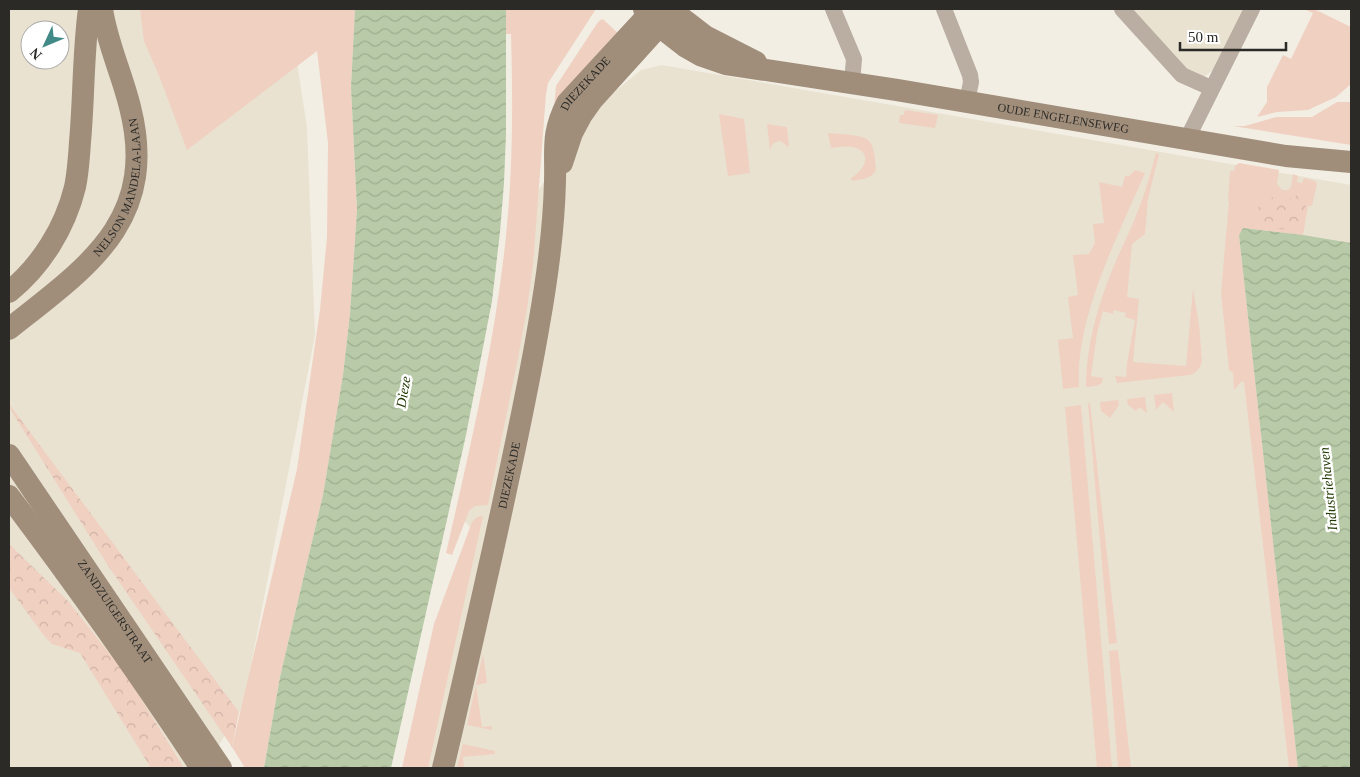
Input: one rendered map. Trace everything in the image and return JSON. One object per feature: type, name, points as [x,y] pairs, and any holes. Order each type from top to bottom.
[{"type":"street","points":[[9,292],[27,276],[48,248],[60,226],[75,187],[89,9]]},
{"type":"street","name":"NELSON MANDELA-LAAN","points":[[9,329],[67,283],[97,255],[114,233],[127,207],[133,188],[136,171],[134,128],[130,107],[108,38],[102,9]]},
{"type":"street","points":[[834,9],[854,59],[852,83]]},
{"type":"street","points":[[944,9],[970,75],[966,102]]},
{"type":"street","points":[[1122,9],[1182,75],[1211,88]]},
{"type":"street","points":[[1187,140],[1211,88],[1252,9]]},
{"type":"street","name":"OUDE ENGELENSEWEG","points":[[658,12],[741,56],[777,71],[1286,156],[1351,162]]},
{"type":"street","name":"DIEZEKADE","points":[[443,768],[527,392],[540,322],[555,180],[554,151],[556,130],[567,104],[658,12]]},
{"type":"street","points":[[1286,156],[1321,170],[1351,175]]},
{"type":"street","name":"ZANDZUIGERSTRAAT","points":[[9,455],[222,768]]},
{"type":"street","name":"ZANDZUIGERSTRAAT","points":[[9,496],[69,576],[159,704],[201,768]]},
{"type":"shaded area","points":[[9,9],[289,9],[307,128],[315,335],[243,706],[205,768],[9,768]]},
{"type":"shaded area","points":[[1126,9],[1244,9],[1215,68],[1203,78],[1177,64]]},
{"type":"shaded area","points":[[662,65],[1351,185],[1351,248],[1239,235],[1298,768],[419,768],[473,530],[462,519],[527,206],[601,103],[641,70]]},
{"type":"green space","points":[[140,9],[355,9],[351,87],[357,210],[350,314],[343,375],[323,495],[280,677],[264,768],[245,768],[232,747],[297,469],[320,310],[327,237],[328,143],[317,51],[187,150],[144,41]]},
{"type":"green space","points":[[506,9],[596,9],[548,83],[533,265],[518,358],[488,505],[475,506],[469,511],[452,555],[446,553],[489,356],[506,236],[510,186],[512,110],[511,34],[505,34]]},
{"type":"green space","points":[[1304,9],[1314,9],[1351,27],[1351,84],[1336,97],[1308,110],[1277,112],[1257,117],[1267,102],[1267,87],[1283,55],[1291,59],[1313,13]]},
{"type":"green space","points":[[602,19],[621,36],[553,119],[556,86],[598,22]]},
{"type":"green space","points":[[1337,102],[1351,102],[1351,145],[1233,126],[1245,126],[1276,117],[1312,117]]},
{"type":"green space","points":[[905,110],[938,115],[935,128],[899,123],[900,115],[904,115]]},
{"type":"green space","points":[[719,114],[744,119],[750,173],[728,176]]},
{"type":"green space","points":[[767,124],[787,127],[788,147],[779,141],[772,145],[770,151]]},
{"type":"green space","points":[[828,133],[867,139],[873,148],[876,170],[874,173],[866,178],[852,181],[851,178],[860,171],[865,163],[864,154],[853,147],[831,148]]},
{"type":"green space","points":[[1156,153],[1159,154],[1148,199],[1145,234],[1132,244],[1127,297],[1139,299],[1133,362],[1186,366],[1193,289],[1199,324],[1202,361],[1198,370],[1190,375],[1117,383],[1115,376],[1126,377],[1135,320],[1125,317],[1126,313],[1114,310],[1113,314],[1103,311],[1097,333],[1091,376],[1103,378],[1103,381],[1098,386],[1086,387],[1088,357],[1102,296],[1142,201]]},
{"type":"green space","points":[[1239,163],[1279,170],[1277,184],[1282,190],[1288,190],[1291,187],[1293,174],[1298,176],[1297,182],[1302,183],[1304,178],[1315,181],[1317,184],[1312,206],[1308,206],[1303,235],[1243,228],[1239,235],[1298,768],[1289,768],[1244,382],[1242,381],[1234,390],[1233,373],[1229,370],[1221,293],[1230,171],[1234,171],[1235,166]]},
{"type":"green space","points":[[1135,170],[1145,173],[1111,250],[1091,306],[1084,333],[1079,387],[1063,389],[1058,340],[1073,338],[1068,297],[1078,295],[1073,255],[1089,254],[1095,243],[1093,224],[1104,223],[1099,182],[1122,187],[1125,176],[1129,176]]},
{"type":"green space","points":[[1303,194],[1306,203],[1301,230],[1252,226],[1249,224],[1249,216],[1270,197],[1287,200]]},
{"type":"green space","points":[[1172,393],[1174,412],[1163,402],[1156,410],[1154,395]]},
{"type":"green space","points":[[1145,397],[1147,413],[1139,407],[1136,411],[1128,405],[1127,399]]},
{"type":"green space","points":[[1118,400],[1119,405],[1110,418],[1101,411],[1100,402]]},
{"type":"green space","points":[[1090,403],[1117,643],[1109,644],[1088,404]]},
{"type":"green space","points":[[9,404],[239,712],[232,747],[107,564],[9,407]]},
{"type":"green space","points":[[1081,405],[1112,768],[1097,768],[1065,407]]},
{"type":"green space","points":[[483,516],[428,768],[402,768],[434,624],[472,522],[477,517]]},
{"type":"green space","points":[[9,544],[69,602],[126,675],[184,768],[151,768],[80,653],[52,644],[45,637],[9,588]]},
{"type":"green space","points":[[1118,650],[1131,768],[1118,768],[1109,651]]},
{"type":"green space","points":[[483,654],[487,683],[476,685]]},
{"type":"green space","points":[[476,685],[482,727],[492,726],[492,730],[467,725]]},
{"type":"green space","points":[[463,744],[495,751],[495,754],[463,757],[464,767],[457,768]]},
{"type":"water","name":"Dieze","points":[[355,9],[506,9],[504,183],[492,301],[466,435],[391,768],[264,768],[280,677],[323,495],[343,375],[350,314],[357,210],[351,87]]},
{"type":"water","name":"Industriehaven","points":[[1243,228],[1351,243],[1351,768],[1298,768],[1239,235]]}]
